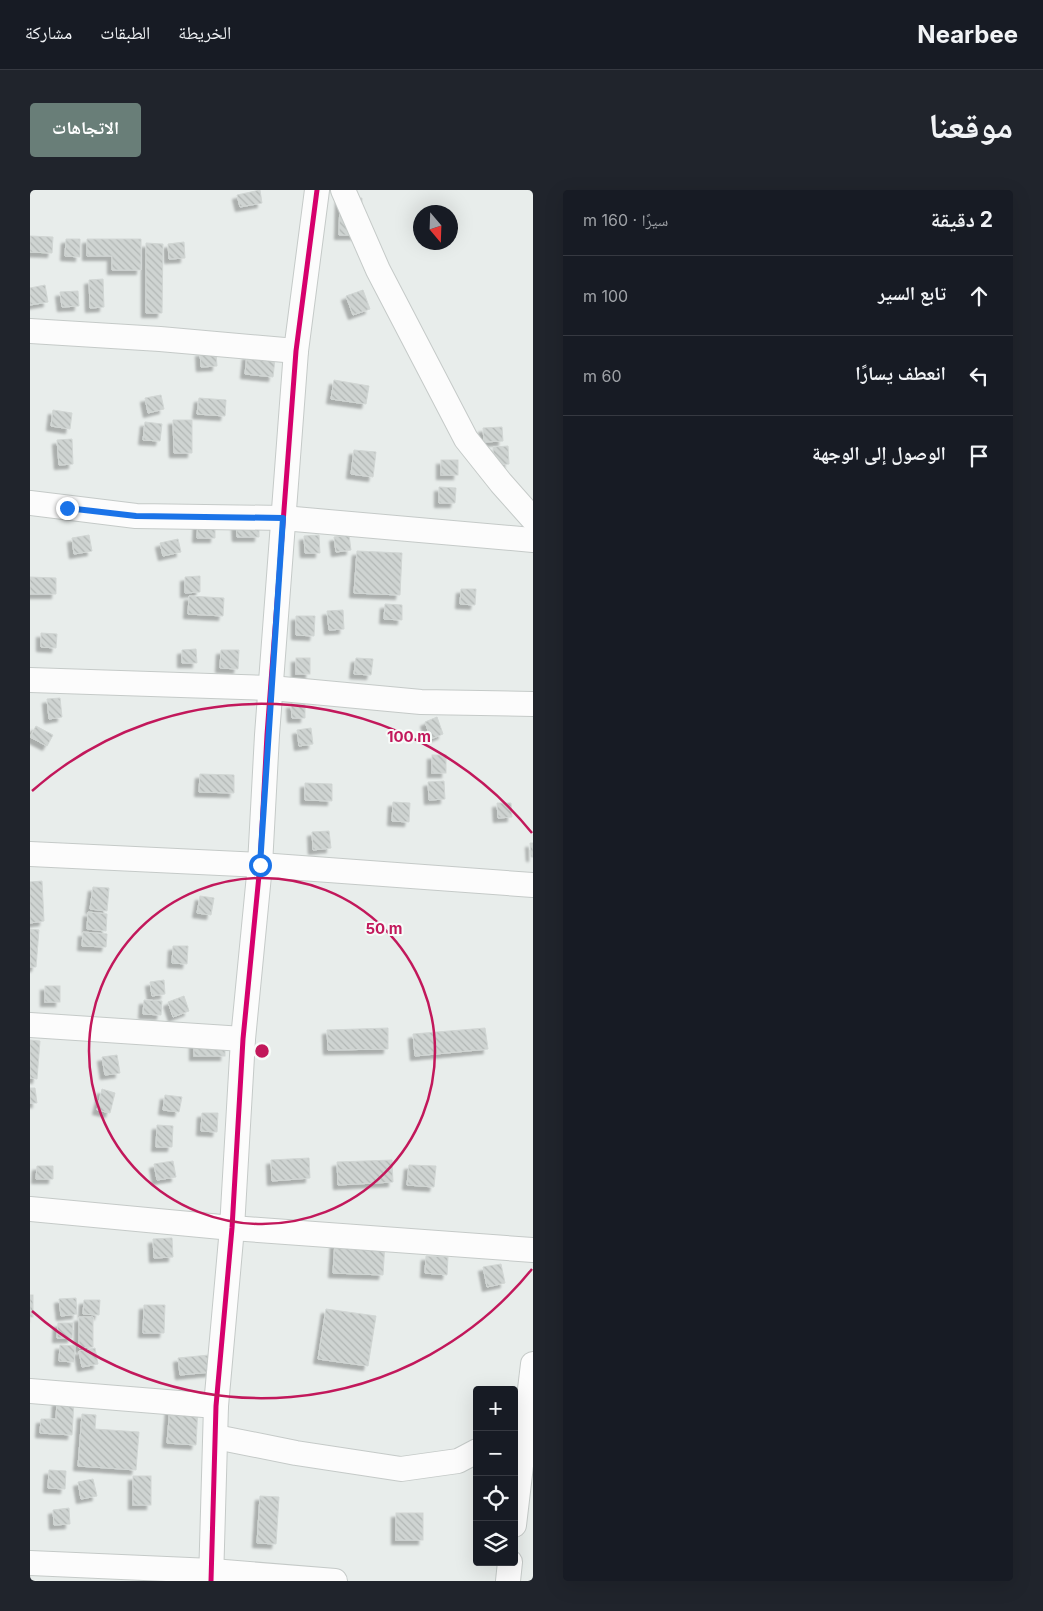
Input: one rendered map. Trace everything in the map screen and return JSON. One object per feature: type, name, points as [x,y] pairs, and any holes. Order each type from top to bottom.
[{"type":"street","points":[[212,1576],[216,1406],[232,1228],[243,1038],[260,865],[296,351],[317,190]]},
{"type":"street","points":[[343,190],[378,270],[466,439],[500,483],[533,519]]},
{"type":"street","points":[[30,331],[160,339],[296,351]]},
{"type":"street","points":[[30,503],[136,516],[283,518],[533,540]]},
{"type":"street","points":[[30,680],[271,688],[421,702],[533,704]]},
{"type":"street","points":[[30,854],[260,865],[533,886]]},
{"type":"street","points":[[30,1025],[243,1038]]},
{"type":"street","points":[[30,1209],[232,1228],[533,1250]]},
{"type":"street","points":[[514,1521],[524,1427],[533,1364]]},
{"type":"street","points":[[30,1391],[216,1406]]},
{"type":"street","points":[[216,1437],[296,1453],[401,1469],[458,1461],[473,1453]]},
{"type":"street","points":[[30,1563],[212,1576],[335,1581]]},
{"type":"street","points":[[508,1581],[510,1566]]},
{"type":"building","points":[[260,190],[262,203],[240,207],[237,195]]},
{"type":"building","points":[[340,198],[362,198],[361,235],[339,235]]},
{"type":"building","points":[[30,236],[53,237],[52,253],[30,252]]},
{"type":"building","points":[[66,239],[80,239],[80,257],[65,256]]},
{"type":"building","points":[[87,239],[141,239],[141,270],[112,270],[112,256],[87,256]]},
{"type":"building","points":[[184,242],[185,258],[169,259],[168,244]]},
{"type":"building","points":[[146,243],[163,244],[162,313],[146,313]]},
{"type":"building","points":[[103,279],[104,307],[90,308],[89,280]]},
{"type":"building","points":[[45,285],[48,302],[30,305],[30,288]]},
{"type":"building","points":[[363,290],[370,309],[353,315],[346,296]]},
{"type":"building","points":[[78,291],[79,306],[62,307],[60,292]]},
{"type":"building","points":[[200,352],[216,352],[217,366],[201,367]]},
{"type":"building","points":[[247,355],[275,359],[273,377],[245,374]]},
{"type":"building","points":[[334,380],[369,386],[366,404],[331,399]]},
{"type":"building","points":[[161,395],[164,409],[148,413],[145,398]]},
{"type":"building","points":[[199,398],[226,400],[225,416],[197,414]]},
{"type":"building","points":[[53,410],[72,413],[70,429],[51,426]]},
{"type":"building","points":[[173,420],[192,420],[192,453],[174,453]]},
{"type":"building","points":[[145,422],[162,424],[160,441],[143,440]]},
{"type":"building","points":[[502,427],[503,441],[484,442],[483,428]]},
{"type":"building","points":[[72,439],[73,464],[59,465],[57,440]]},
{"type":"building","points":[[508,446],[509,464],[494,465],[493,447]]},
{"type":"building","points":[[354,450],[376,452],[373,477],[351,474]]},
{"type":"building","points":[[441,460],[458,460],[458,475],[441,475]]},
{"type":"building","points":[[439,487],[456,488],[455,503],[439,503]]},
{"type":"building","points":[[198,521],[215,521],[215,538],[197,538]]},
{"type":"building","points":[[236,522],[259,522],[259,537],[237,537]]},
{"type":"building","points":[[89,535],[92,551],[74,554],[72,538]]},
{"type":"building","points":[[319,535],[320,553],[305,553],[304,536]]},
{"type":"building","points":[[349,535],[351,550],[336,552],[334,537]]},
{"type":"building","points":[[178,539],[181,552],[163,556],[160,543]]},
{"type":"building","points":[[357,551],[402,553],[400,595],[354,593]]},
{"type":"building","points":[[200,576],[200,592],[185,593],[185,577]]},
{"type":"building","points":[[30,577],[56,578],[56,594],[30,594]]},
{"type":"building","points":[[461,589],[476,589],[475,605],[460,604]]},
{"type":"building","points":[[189,596],[224,598],[223,616],[188,614]]},
{"type":"building","points":[[385,604],[402,605],[402,620],[384,619]]},
{"type":"building","points":[[343,610],[344,629],[329,630],[327,611]]},
{"type":"building","points":[[296,616],[315,616],[314,636],[296,635]]},
{"type":"building","points":[[41,633],[57,634],[56,648],[41,647]]},
{"type":"building","points":[[196,649],[197,663],[182,663],[182,650]]},
{"type":"building","points":[[221,650],[239,650],[238,669],[220,668]]},
{"type":"building","points":[[296,658],[310,658],[310,674],[296,674]]},
{"type":"building","points":[[356,658],[373,659],[371,675],[354,674]]},
{"type":"building","points":[[60,698],[62,717],[49,719],[47,699]]},
{"type":"building","points":[[291,704],[305,704],[305,718],[292,718]]},
{"type":"building","points":[[437,717],[443,734],[431,739],[425,722]]},
{"type":"building","points":[[36,726],[53,735],[47,746],[30,737]]},
{"type":"building","points":[[311,728],[313,744],[299,746],[297,730]]},
{"type":"building","points":[[432,755],[446,755],[446,773],[432,773]]},
{"type":"building","points":[[200,774],[234,775],[234,793],[199,792]]},
{"type":"building","points":[[444,781],[445,799],[429,800],[428,782]]},
{"type":"building","points":[[305,783],[332,784],[332,801],[305,800]]},
{"type":"building","points":[[393,802],[410,803],[409,822],[392,821]]},
{"type":"building","points":[[497,803],[511,803],[512,817],[498,818]]},
{"type":"building","points":[[329,831],[331,848],[313,850],[312,832]]},
{"type":"building","points":[[530,843],[533,843],[533,857],[531,857]]},
{"type":"building","points":[[42,881],[44,921],[30,923],[30,882]]},
{"type":"building","points":[[93,887],[109,888],[107,911],[90,909]]},
{"type":"building","points":[[200,896],[214,898],[211,915],[197,913]]},
{"type":"building","points":[[88,912],[107,914],[106,931],[87,929]]},
{"type":"building","points":[[30,929],[39,930],[36,967],[30,967]]},
{"type":"building","points":[[83,932],[107,934],[106,947],[82,946]]},
{"type":"building","points":[[173,946],[188,946],[187,964],[172,963]]},
{"type":"building","points":[[164,980],[165,994],[152,996],[150,982]]},
{"type":"building","points":[[45,986],[60,986],[60,1002],[45,1002]]},
{"type":"building","points":[[184,996],[189,1011],[173,1017],[168,1002]]},
{"type":"building","points":[[144,1000],[162,1001],[161,1015],[143,1014]]},
{"type":"building","points":[[388,1028],[388,1049],[328,1050],[327,1030]]},
{"type":"building","points":[[485,1028],[488,1049],[415,1056],[413,1034]]},
{"type":"building","points":[[30,1040],[40,1041],[37,1079],[30,1078]]},
{"type":"building","points":[[194,1041],[225,1041],[225,1056],[194,1056]]},
{"type":"building","points":[[117,1055],[120,1073],[105,1075],[102,1057]]},
{"type":"building","points":[[30,1088],[35,1088],[37,1103],[30,1103]]},
{"type":"building","points":[[102,1089],[115,1093],[110,1113],[97,1110]]},
{"type":"building","points":[[165,1095],[182,1097],[179,1112],[163,1110]]},
{"type":"building","points":[[202,1113],[218,1113],[217,1132],[201,1131]]},
{"type":"building","points":[[157,1125],[173,1126],[172,1147],[156,1147]]},
{"type":"building","points":[[309,1158],[310,1178],[272,1181],[271,1160]]},
{"type":"building","points":[[392,1160],[393,1182],[338,1185],[337,1162]]},
{"type":"building","points":[[173,1161],[176,1177],[157,1180],[154,1164]]},
{"type":"building","points":[[409,1165],[436,1166],[434,1187],[407,1185]]},
{"type":"building","points":[[37,1166],[53,1166],[53,1179],[36,1179]]},
{"type":"building","points":[[172,1238],[173,1257],[154,1258],[153,1239]]},
{"type":"building","points":[[335,1241],[385,1243],[383,1275],[333,1273]]},
{"type":"building","points":[[426,1256],[448,1257],[447,1275],[425,1273]]},
{"type":"building","points":[[501,1264],[505,1283],[487,1287],[483,1267]]},
{"type":"building","points":[[30,1295],[33,1295],[33,1317],[30,1317]]},
{"type":"building","points":[[76,1298],[77,1314],[61,1316],[59,1299]]},
{"type":"building","points":[[84,1300],[100,1300],[99,1315],[83,1314]]},
{"type":"building","points":[[144,1305],[165,1305],[164,1333],[143,1333]]},
{"type":"building","points":[[326,1309],[376,1316],[368,1366],[318,1359]]},
{"type":"building","points":[[79,1317],[93,1317],[93,1347],[79,1348]]},
{"type":"building","points":[[58,1323],[73,1323],[72,1338],[57,1338]]},
{"type":"building","points":[[60,1345],[75,1346],[74,1362],[59,1361]]},
{"type":"building","points":[[95,1348],[98,1364],[82,1367],[79,1351]]},
{"type":"building","points":[[209,1355],[211,1372],[180,1375],[178,1358]]},
{"type":"building","points":[[57,1401],[74,1401],[72,1435],[40,1433],[41,1419],[56,1419]]},
{"type":"building","points":[[170,1406],[198,1407],[196,1445],[167,1443]]},
{"type":"building","points":[[82,1414],[96,1415],[95,1429],[139,1432],[136,1470],[78,1466]]},
{"type":"building","points":[[49,1470],[66,1471],[65,1489],[48,1488]]},
{"type":"building","points":[[133,1476],[151,1476],[151,1505],[133,1505]]},
{"type":"building","points":[[93,1479],[97,1496],[81,1499],[78,1482]]},
{"type":"building","points":[[260,1496],[279,1497],[276,1544],[257,1543]]},
{"type":"building","points":[[69,1508],[70,1524],[54,1525],[53,1510]]},
{"type":"building","points":[[396,1513],[423,1513],[423,1540],[396,1540]]},
{"type":"cycle path","points":[[211,1581],[216,1406],[232,1228],[243,1039],[260,865],[267,735],[296,351],[317,190]]},
{"type":"route","points":[[67,508],[136,516],[283,518],[260,865]]}]
